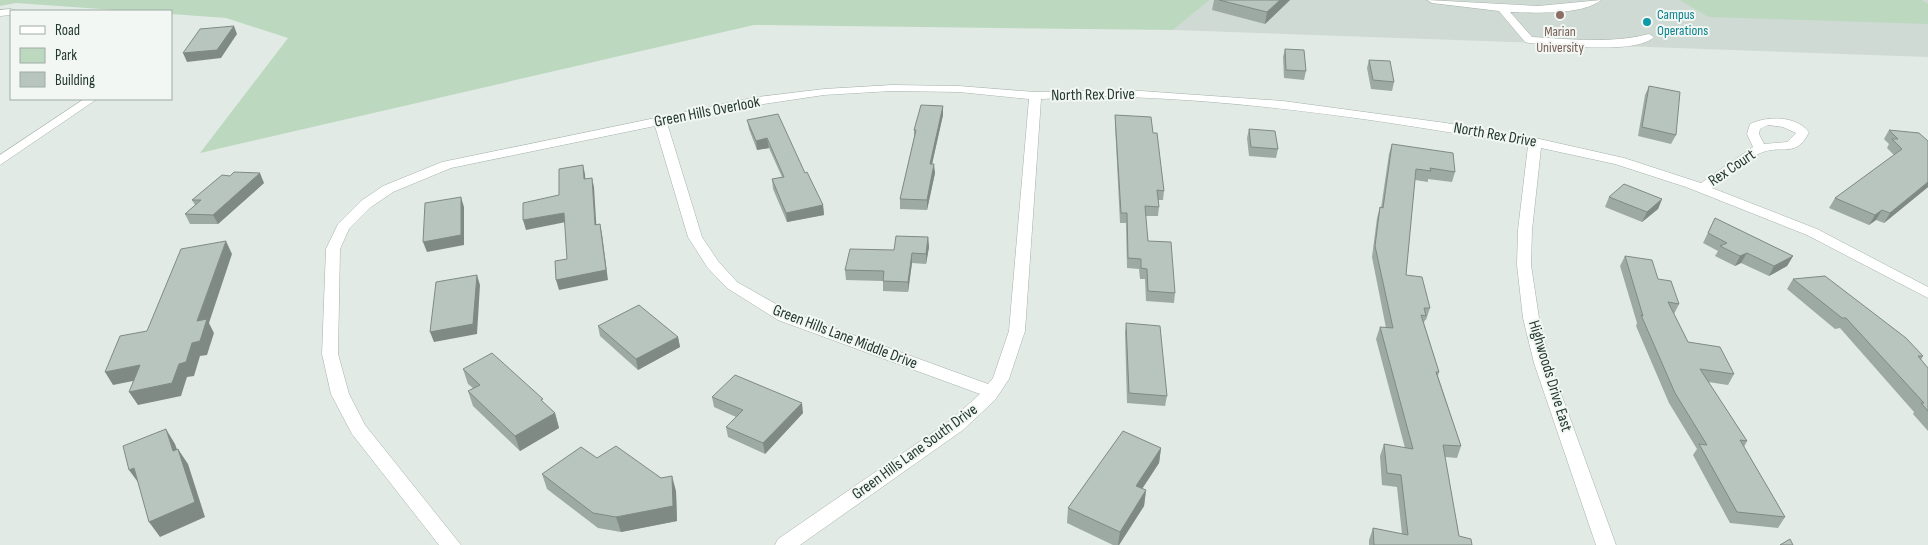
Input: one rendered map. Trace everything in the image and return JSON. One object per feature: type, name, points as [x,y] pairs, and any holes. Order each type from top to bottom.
[{"type":"street","points":[[1432,0],[1501,7],[1560,9],[1596,0]]},
{"type":"street","points":[[1501,7],[1528,40],[1619,43],[1636,42],[1649,37]]},
{"type":"street","name":"Green Hills Overlook","points":[[451,545],[358,429],[344,402],[332,366],[334,244],[351,216],[388,189],[427,171],[455,162],[757,101],[849,90],[942,88],[1035,96]]},
{"type":"street","name":"North Rex Drive","points":[[1035,96],[1127,93],[1257,102],[1391,118],[1535,142],[1619,162],[1703,188],[1812,232],[1928,293]]},
{"type":"street","name":"Green Hills Lane South Drive","points":[[785,545],[957,425],[992,392],[1001,379],[1017,331],[1035,96]]},
{"type":"street","points":[[0,161],[90,100]]},
{"type":"street","name":"Green Hills Lane Middle Drive","points":[[660,122],[697,242],[712,264],[732,285],[767,308],[794,320],[992,392]]},
{"type":"street","name":"Highwoods Drive East","points":[[1535,142],[1525,230],[1524,265],[1531,318],[1542,363],[1606,545]]},
{"type":"street","name":"Rex Court","points":[[1703,188],[1760,148]]},
{"type":"shaded area","name":"Marian University","points":[[1210,0],[1928,0],[1928,57],[1173,30]]},
{"type":"green space","points":[[0,0],[1210,0],[1173,30],[754,25],[200,153],[288,38],[226,18],[172,14],[172,10],[115,10],[16,3],[0,6]]},
{"type":"green space","points":[[1680,0],[1922,0],[1928,4],[1928,24],[1708,17]]},
{"type":"building","points":[[1219,0],[1280,0],[1267,12]]},
{"type":"building","points":[[234,26],[217,50],[183,53],[200,29]]},
{"type":"building","points":[[1285,49],[1304,50],[1306,71],[1286,70]]},
{"type":"building","points":[[1369,60],[1390,61],[1394,82],[1373,80]]},
{"type":"building","points":[[1649,86],[1680,92],[1676,135],[1642,127]]},
{"type":"building","points":[[921,105],[943,106],[930,164],[934,164],[927,200],[900,199],[916,130],[914,130]]},
{"type":"building","points":[[778,114],[805,173],[807,172],[823,205],[786,213],[772,179],[784,177],[767,138],[756,141],[747,120]]},
{"type":"building","points":[[1115,115],[1151,117],[1153,133],[1157,133],[1164,191],[1157,190],[1159,207],[1145,206],[1148,241],[1171,242],[1175,293],[1148,291],[1147,269],[1141,268],[1141,259],[1128,258],[1127,213],[1121,213]]},
{"type":"building","points":[[1249,129],[1275,131],[1278,149],[1251,147]]},
{"type":"building","points":[[1889,130],[1919,133],[1928,141],[1928,182],[1890,213],[1882,210],[1875,215],[1835,198],[1902,149],[1892,139],[1898,139]]},
{"type":"building","points":[[1392,144],[1453,153],[1455,172],[1430,168],[1431,171],[1416,169],[1406,275],[1422,277],[1430,308],[1424,308],[1426,316],[1421,315],[1439,372],[1436,372],[1461,446],[1443,445],[1459,536],[1471,539],[1472,545],[1374,545],[1373,528],[1408,535],[1401,475],[1387,473],[1384,444],[1413,449],[1380,327],[1393,328],[1375,246],[1380,207],[1383,208]]},
{"type":"building","points":[[583,165],[584,179],[592,178],[595,225],[600,224],[606,270],[556,280],[555,261],[567,259],[564,213],[523,220],[523,203],[559,195],[559,169]]},
{"type":"building","points":[[234,172],[260,173],[213,215],[185,214],[201,200],[192,200],[222,175],[230,176]]},
{"type":"building","points":[[1624,184],[1662,199],[1647,212],[1609,197]]},
{"type":"building","points":[[461,197],[461,235],[423,242],[425,203]]},
{"type":"building","points":[[1715,218],[1793,256],[1774,266],[1747,253],[1740,256],[1720,246],[1727,243],[1708,233]]},
{"type":"building","points":[[896,236],[928,237],[926,254],[912,253],[908,282],[883,281],[884,271],[845,270],[850,249],[894,250]]},
{"type":"building","points":[[226,241],[197,321],[207,319],[200,341],[192,343],[186,362],[179,364],[172,383],[129,392],[140,365],[105,372],[120,336],[147,331],[181,249]]},
{"type":"building","points":[[1625,256],[1652,260],[1658,279],[1671,281],[1679,304],[1668,302],[1688,342],[1720,347],[1734,374],[1700,369],[1747,441],[1740,440],[1785,517],[1737,512],[1699,444],[1707,445],[1675,393],[1641,315],[1643,316]]},
{"type":"building","points":[[477,275],[473,324],[430,332],[436,282]]},
{"type":"building","points":[[1825,276],[1906,338],[1923,356],[1918,356],[1928,368],[1928,411],[1921,403],[1924,403],[1846,318],[1842,318],[1793,279]]},
{"type":"building","points":[[639,305],[678,337],[636,359],[598,326]]},
{"type":"building","points":[[1126,323],[1160,326],[1167,396],[1129,393]]},
{"type":"building","points":[[492,353],[543,399],[541,400],[555,413],[515,436],[468,391],[480,385],[463,369]]},
{"type":"building","points":[[735,375],[802,403],[763,443],[726,427],[743,410],[712,397]]},
{"type":"building","points":[[166,429],[173,451],[178,449],[195,502],[149,522],[134,468],[129,470],[123,446]]},
{"type":"building","points":[[1123,431],[1161,448],[1136,486],[1146,490],[1120,532],[1068,508]]},
{"type":"building","points":[[616,446],[661,478],[672,476],[673,506],[616,517],[593,513],[542,474],[581,447],[597,458]]},
{"type":"building","points":[[1790,539],[1793,545],[1780,545]]},
{"type":"place","name":"Marian University","points":[[1560,15]]},
{"type":"place","name":"Campus Operations","points":[[1647,22]]}]
